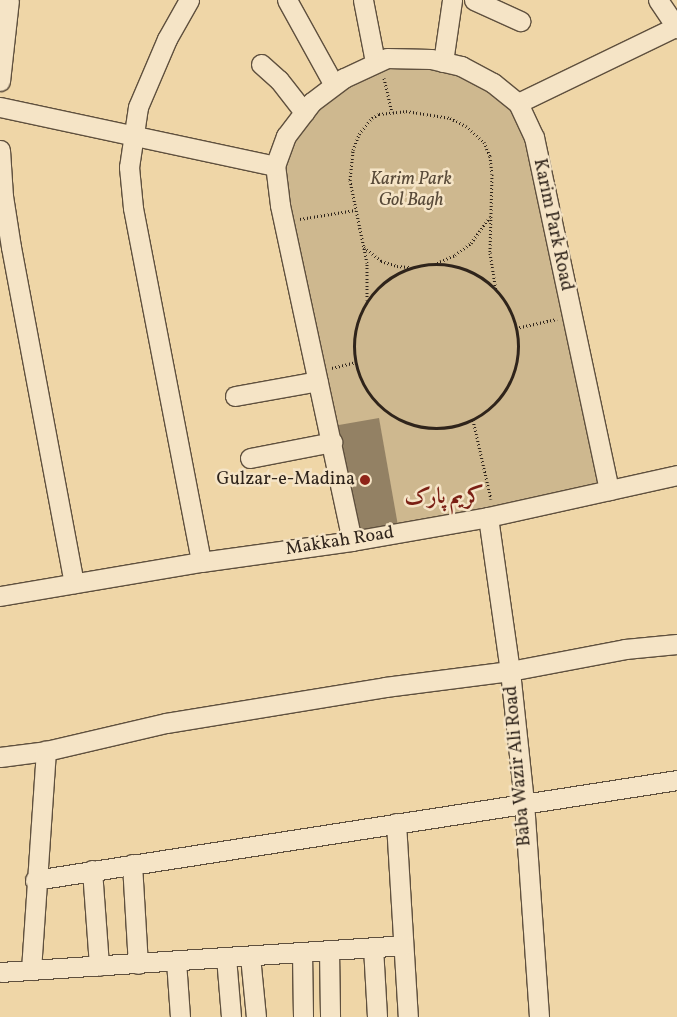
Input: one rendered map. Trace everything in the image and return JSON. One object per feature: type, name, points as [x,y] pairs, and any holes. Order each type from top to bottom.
[{"type":"street","points":[[0,81],[6,16],[20,0]]},
{"type":"street","points":[[189,0],[167,39],[142,98],[133,136],[129,167],[133,208],[201,562]]},
{"type":"street","points":[[287,0],[334,85]]},
{"type":"street","points":[[363,0],[381,60]]},
{"type":"street","points":[[377,0],[381,60]]},
{"type":"street","points":[[443,62],[452,0]]},
{"type":"street","points":[[474,0],[520,20]]},
{"type":"street","points":[[518,102],[677,27],[658,0]]},
{"type":"street","name":"Karim Park Road","points":[[381,60],[432,59],[460,66],[493,84],[518,102],[534,137],[609,490]]},
{"type":"street","points":[[352,541],[284,222],[275,166],[286,136],[312,102],[334,85],[381,60]]},
{"type":"street","points":[[261,64],[279,80],[304,112]]},
{"type":"street","points":[[0,107],[275,166]]},
{"type":"street","points":[[0,150],[5,248],[74,584]]},
{"type":"street","points":[[235,396],[317,376]]},
{"type":"street","points":[[250,458],[332,442]]},
{"type":"street","name":"Makkah Road","points":[[0,596],[201,562],[352,541],[491,516],[677,475]]},
{"type":"street","name":"Baba Wazir Ali Road","points":[[491,516],[524,802],[540,1017]]},
{"type":"street","points":[[0,757],[46,750],[166,723],[380,688],[510,671],[624,649],[677,644]]},
{"type":"street","points":[[31,970],[35,880],[46,750]]},
{"type":"street","points":[[35,880],[524,802],[677,780]]},
{"type":"street","points":[[396,823],[408,1017]]},
{"type":"street","points":[[132,864],[138,964]]},
{"type":"street","points":[[92,870],[99,966]]},
{"type":"street","points":[[0,972],[403,945]]},
{"type":"street","points":[[373,947],[377,1017]]},
{"type":"street","points":[[329,950],[330,1017]]},
{"type":"street","points":[[302,952],[303,1017]]},
{"type":"street","points":[[250,956],[256,1017]]},
{"type":"street","points":[[226,958],[231,1017]]},
{"type":"street","points":[[176,961],[180,1017]]},
{"type":"path","points":[[381,60],[392,112]]},
{"type":"path","points":[[367,301],[367,263],[350,180],[353,150],[367,123],[379,114],[392,112],[406,111],[450,118],[466,126],[484,142],[490,156],[492,174],[490,253],[496,291]]},
{"type":"path","points":[[284,222],[355,210]]},
{"type":"path","points":[[363,246],[381,261],[397,266],[410,267],[437,263],[456,255],[470,243],[491,215]]},
{"type":"path","points":[[410,267],[385,280],[367,301],[356,326],[354,353],[360,379],[375,402],[396,418],[421,427],[448,428],[473,420],[495,404],[510,382],[518,356],[516,328],[506,303],[496,291],[488,282],[464,268],[437,263]]},
{"type":"path","points":[[516,328],[572,316]]},
{"type":"path","points":[[317,376],[356,362]]},
{"type":"path","points":[[473,420],[491,516]]},
{"type":"green space","name":"Karim Park Gol Bagh","points":[[387,58],[431,59],[518,103],[609,490],[400,532],[329,428],[280,205],[286,136],[312,102]]},
{"type":"building","name":"Gulzar-e-Madina","points":[[379,418],[399,532],[349,541],[329,427]]},
{"type":"place","name":"Gulzar-e-Madina","points":[[365,480]]},
{"type":"district","name":"کریم پارک","points":[[444,498]]}]
